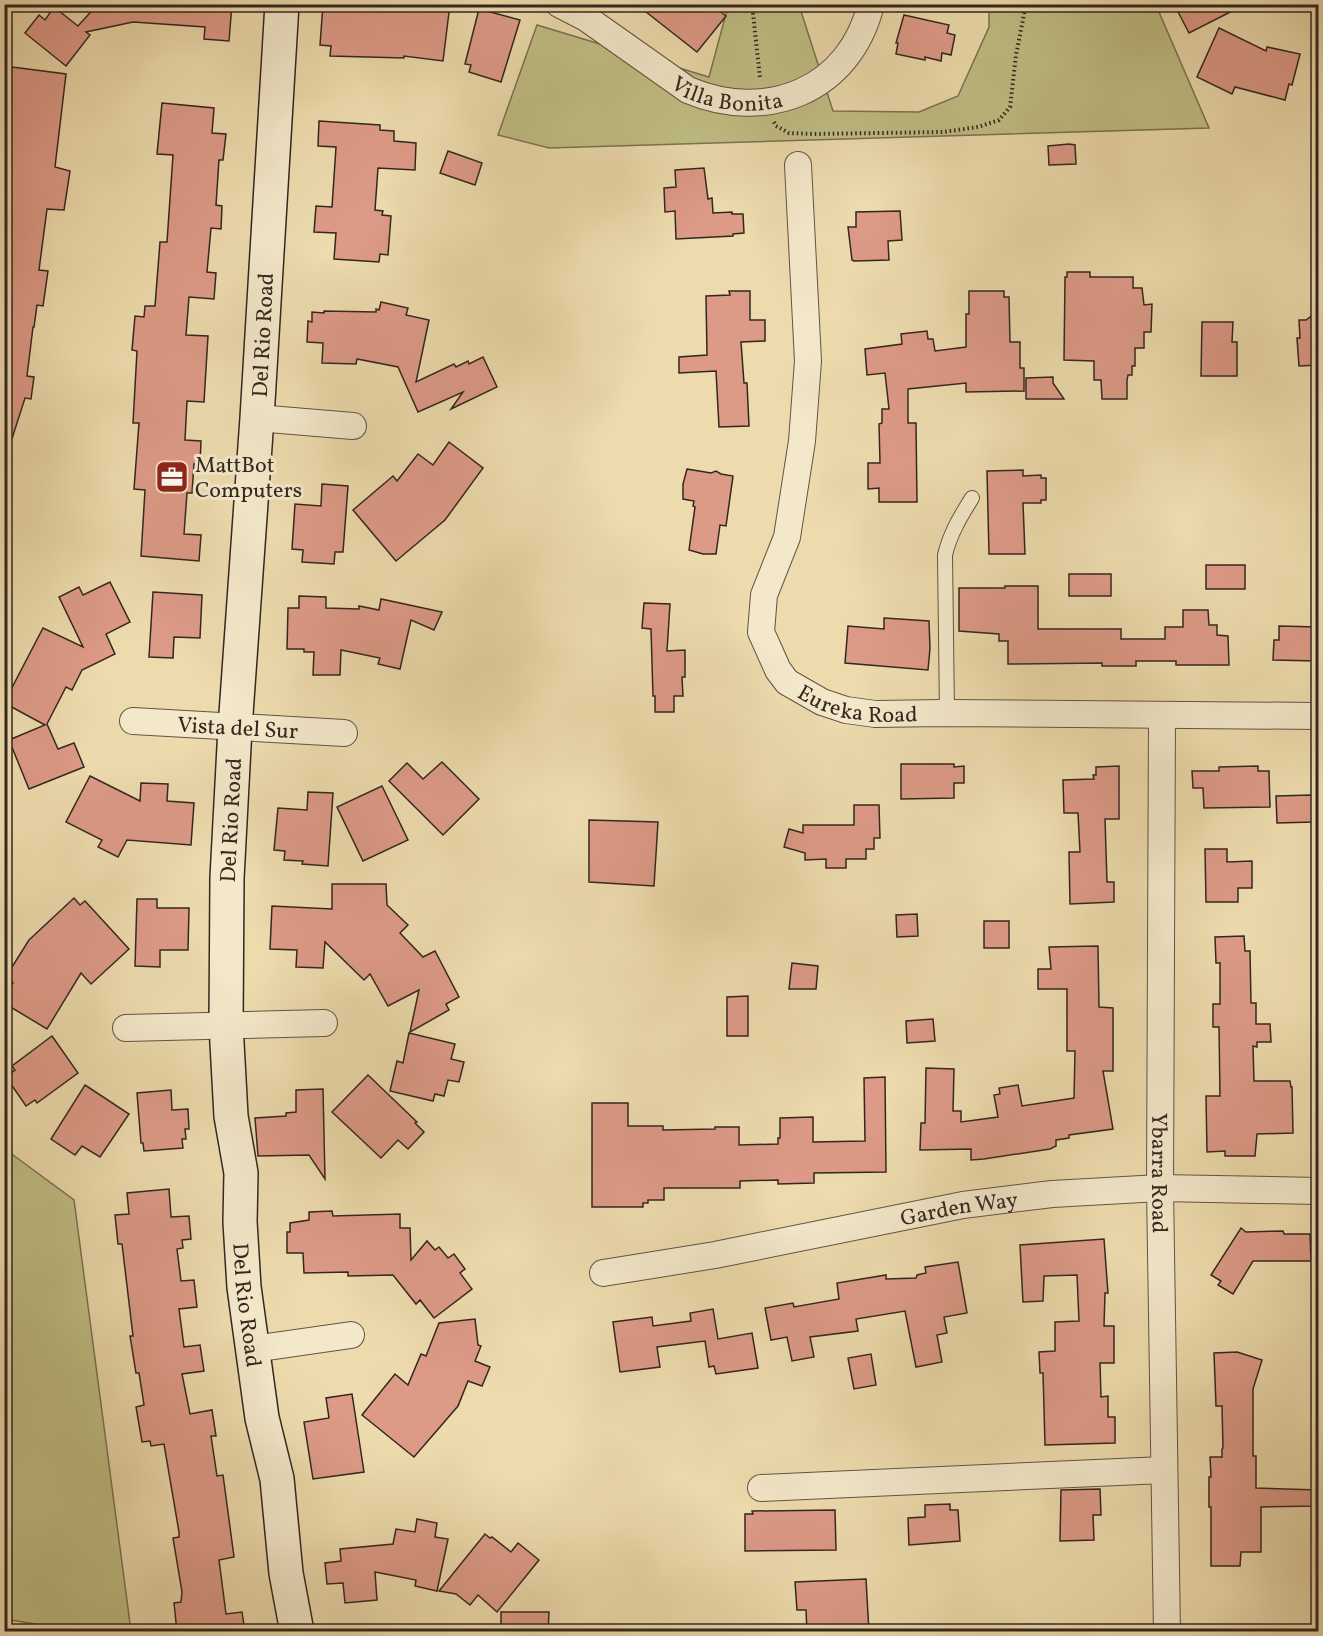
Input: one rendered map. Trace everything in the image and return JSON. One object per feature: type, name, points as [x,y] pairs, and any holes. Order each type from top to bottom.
[{"type":"main road","name":"Del Rio Road","points":[[282,4],[257,418],[235,728],[227,878],[226,1025],[231,1116],[241,1173],[240,1222],[244,1287],[262,1418],[277,1479],[286,1573],[297,1632]]},
{"type":"street","name":"Villa Bonita","points":[[559,4],[586,18],[688,90],[706,98],[747,104],[767,103],[804,91],[836,69],[859,38],[867,21],[871,4]]},
{"type":"street","name":"Eureka Road","points":[[798,165],[808,361],[802,441],[787,537],[764,595],[761,632],[778,670],[787,682],[822,702],[846,710],[875,714],[1318,716]]},
{"type":"street","points":[[257,418],[353,426]]},
{"type":"street","name":"Ybarra Road","points":[[1162,715],[1160,1188],[1167,1632]]},
{"type":"street","name":"Vista del Sur","points":[[133,721],[344,733]]},
{"type":"street","points":[[126,1028],[324,1023]]},
{"type":"street","name":"Garden Way","points":[[603,1273],[715,1256],[963,1205],[1052,1194],[1160,1188],[1318,1191]]},
{"type":"street","points":[[254,1349],[351,1335]]},
{"type":"street","points":[[761,1488],[1164,1470]]},
{"type":"lane","points":[[947,713],[945,555],[955,525],[972,498]]},
{"type":"path","points":[[752,4],[762,88],[769,114],[776,126],[789,133],[814,134],[943,132],[978,127],[999,120],[1011,107],[1016,55],[1026,4]]},
{"type":"shaded area","points":[[722,4],[799,5],[833,111],[919,112],[958,96],[989,27],[989,5],[1158,5],[1209,128],[549,148],[498,135],[537,25],[709,77],[727,10]]},
{"type":"shaded area","points":[[5,1149],[74,1200],[131,1631],[77,1631],[5,1619]]},
{"type":"building","points":[[98,4],[232,4],[229,41],[204,39],[205,27],[133,22],[86,32],[90,35],[66,66],[25,33],[39,15],[45,20],[54,7],[78,26]]},
{"type":"building","points":[[323,4],[450,4],[443,61],[404,56],[404,58],[330,56],[331,46],[320,45]]},
{"type":"building","points":[[636,4],[711,4],[726,16],[697,52]]},
{"type":"building","points":[[1174,4],[1246,4],[1189,33]]},
{"type":"building","points":[[479,9],[520,20],[501,82],[469,72],[471,65],[465,64]]},
{"type":"building","points":[[904,15],[949,25],[947,33],[955,35],[951,55],[942,53],[941,61],[896,54],[898,43],[896,43]]},
{"type":"building","points":[[1219,28],[1266,51],[1267,47],[1300,54],[1292,85],[1289,84],[1285,100],[1235,87],[1232,94],[1197,77]]},
{"type":"building","points":[[12,67],[66,74],[55,167],[70,171],[64,210],[47,209],[39,270],[48,271],[43,306],[37,305],[33,327],[27,376],[34,377],[31,399],[25,398],[8,451],[4,450],[4,133]]},
{"type":"building","points":[[162,103],[214,108],[212,133],[226,134],[223,160],[219,160],[216,205],[222,206],[221,229],[211,228],[207,272],[216,273],[214,299],[189,297],[186,335],[208,336],[204,402],[187,401],[185,440],[201,441],[200,464],[194,464],[192,493],[187,493],[184,534],[201,535],[199,561],[141,556],[145,490],[134,489],[139,423],[133,423],[137,351],[132,350],[135,316],[144,317],[145,306],[155,306],[160,242],[167,242],[173,155],[157,154]]},
{"type":"building","points":[[319,121],[380,125],[380,130],[394,131],[394,141],[416,143],[415,170],[378,168],[375,210],[383,211],[382,215],[391,216],[388,255],[380,254],[379,262],[334,259],[336,233],[314,232],[316,206],[332,207],[336,147],[318,146]]},
{"type":"building","points":[[1075,145],[1076,164],[1049,165],[1048,146]]},
{"type":"building","points":[[448,151],[482,163],[475,185],[440,173]]},
{"type":"building","points":[[704,168],[708,199],[712,198],[713,213],[743,214],[744,233],[733,234],[733,236],[676,239],[675,211],[665,212],[664,188],[676,187],[675,170]]},
{"type":"building","points":[[900,211],[902,240],[888,241],[889,260],[852,260],[848,227],[856,227],[856,212]]},
{"type":"building","points":[[1067,272],[1090,272],[1090,277],[1133,277],[1133,288],[1142,288],[1144,305],[1152,304],[1151,332],[1144,332],[1144,348],[1135,348],[1135,366],[1132,366],[1132,375],[1128,375],[1127,380],[1127,399],[1102,399],[1101,380],[1094,380],[1094,361],[1064,360],[1065,277],[1067,277]]},
{"type":"building","points":[[729,291],[750,291],[750,320],[765,320],[765,341],[741,342],[744,383],[747,383],[749,426],[719,427],[716,371],[679,373],[679,357],[707,355],[706,296],[730,295]]},
{"type":"building","points":[[969,291],[1004,291],[1004,297],[1009,297],[1010,342],[1020,342],[1020,368],[1024,368],[1024,391],[966,392],[966,383],[908,389],[908,423],[916,423],[917,502],[879,502],[879,488],[868,489],[868,463],[880,463],[879,424],[882,423],[882,409],[889,409],[885,373],[867,375],[865,349],[902,344],[901,334],[927,331],[928,339],[933,339],[935,351],[966,347]]},
{"type":"building","points":[[381,302],[408,308],[406,315],[429,320],[416,382],[454,364],[456,367],[468,361],[469,364],[483,357],[497,387],[451,409],[463,392],[418,412],[398,367],[357,359],[356,364],[322,363],[323,343],[307,342],[308,321],[312,322],[312,312],[376,312]]},
{"type":"building","points":[[1318,311],[1318,365],[1299,366],[1297,338],[1300,338],[1299,320],[1306,320]]},
{"type":"building","points":[[1202,322],[1233,322],[1232,342],[1237,342],[1237,376],[1201,376]]},
{"type":"building","points":[[1053,377],[1053,383],[1064,399],[1026,399],[1026,378]]},
{"type":"building","points":[[449,442],[483,468],[445,520],[396,561],[353,510],[393,476],[397,481],[418,454],[433,465]]},
{"type":"building","points":[[687,469],[711,473],[716,471],[733,476],[726,526],[720,525],[716,554],[703,554],[689,550],[695,507],[693,506],[694,501],[683,499],[683,484]]},
{"type":"building","points":[[1023,470],[1023,476],[1041,475],[1041,478],[1046,478],[1046,500],[1041,500],[1041,503],[1023,503],[1025,554],[989,554],[987,471]]},
{"type":"building","points":[[322,484],[348,486],[343,552],[335,552],[334,564],[302,562],[303,550],[292,549],[295,504],[321,506]]},
{"type":"building","points":[[1206,565],[1245,565],[1245,589],[1206,589]]},
{"type":"building","points":[[1069,574],[1111,574],[1111,596],[1069,596]]},
{"type":"building","points":[[110,582],[130,622],[106,634],[115,654],[82,670],[72,690],[66,687],[47,724],[58,749],[74,743],[84,767],[29,789],[9,740],[45,725],[4,703],[43,628],[83,647],[59,597],[79,587],[83,595]]},
{"type":"building","points":[[1005,586],[1038,586],[1038,629],[1121,629],[1121,639],[1165,639],[1165,627],[1183,627],[1183,610],[1208,610],[1209,625],[1217,625],[1217,635],[1228,636],[1229,665],[1176,665],[1176,661],[1136,661],[1136,666],[1102,666],[1102,663],[1008,664],[1008,641],[999,641],[999,634],[959,631],[959,588],[1005,588]]},
{"type":"building","points":[[153,592],[202,595],[200,638],[174,637],[173,658],[149,657]]},
{"type":"building","points":[[299,596],[326,597],[326,608],[359,609],[359,606],[379,610],[381,599],[442,612],[434,630],[411,620],[400,669],[378,664],[380,658],[341,650],[340,675],[313,675],[314,652],[304,652],[304,649],[287,649],[288,608],[299,608]]},
{"type":"building","points":[[644,603],[670,604],[667,651],[685,650],[685,677],[682,677],[683,696],[674,696],[674,712],[655,712],[651,629],[642,628]]},
{"type":"building","points":[[884,618],[929,621],[928,670],[845,663],[848,626],[884,629]]},
{"type":"building","points":[[1279,626],[1318,627],[1318,661],[1273,660],[1274,640],[1279,640]]},
{"type":"building","points":[[442,762],[479,799],[443,835],[389,781],[407,763],[423,779]]},
{"type":"building","points":[[901,764],[964,766],[964,783],[954,783],[954,798],[901,799]]},
{"type":"building","points":[[1119,766],[1119,819],[1105,819],[1107,882],[1114,882],[1114,902],[1070,904],[1069,852],[1080,852],[1078,813],[1064,813],[1063,780],[1094,779],[1096,767]]},
{"type":"building","points":[[1258,766],[1258,771],[1269,771],[1270,807],[1204,808],[1203,788],[1193,788],[1192,771],[1219,771],[1219,767]]},
{"type":"building","points":[[90,776],[140,801],[141,783],[168,784],[167,801],[194,803],[191,845],[127,840],[118,857],[98,847],[102,840],[66,822]]},
{"type":"building","points":[[382,786],[408,840],[363,861],[337,807]]},
{"type":"building","points":[[308,792],[333,793],[328,866],[284,860],[285,851],[274,850],[278,808],[307,810]]},
{"type":"building","points":[[1312,795],[1313,822],[1277,823],[1276,796]]},
{"type":"building","points":[[854,805],[879,805],[880,838],[874,838],[874,849],[866,849],[866,859],[846,859],[846,868],[826,868],[826,859],[805,860],[805,853],[784,847],[789,829],[803,833],[803,825],[854,825]]},
{"type":"building","points":[[589,820],[658,822],[654,886],[589,882]]},
{"type":"building","points":[[1205,849],[1227,849],[1227,862],[1252,861],[1252,888],[1238,888],[1238,902],[1206,902]]},
{"type":"building","points":[[332,884],[386,884],[387,905],[408,925],[400,933],[423,957],[435,951],[459,997],[446,1004],[449,1010],[410,1032],[419,990],[388,1006],[370,974],[364,980],[325,942],[323,968],[296,967],[297,950],[270,949],[272,906],[332,909]]},
{"type":"building","points":[[74,898],[80,905],[85,901],[129,949],[91,984],[81,973],[47,1029],[4,1003],[4,997],[13,983],[5,978],[29,940]]},
{"type":"building","points":[[137,899],[157,899],[157,908],[189,908],[188,950],[160,950],[160,967],[135,966]]},
{"type":"building","points":[[917,914],[918,936],[897,937],[896,915]]},
{"type":"building","points":[[984,921],[1009,921],[1009,948],[984,948]]},
{"type":"building","points":[[1244,936],[1245,951],[1250,951],[1251,1003],[1256,1003],[1256,1024],[1270,1024],[1271,1042],[1257,1042],[1257,1047],[1253,1046],[1254,1081],[1290,1081],[1293,1133],[1257,1134],[1255,1156],[1225,1156],[1225,1151],[1207,1152],[1206,1096],[1220,1096],[1219,1027],[1213,1027],[1213,1004],[1220,1004],[1220,963],[1216,963],[1215,937]]},
{"type":"building","points":[[1098,946],[1099,1007],[1113,1008],[1113,1071],[1103,1071],[1113,1129],[1069,1135],[1069,1138],[1056,1140],[1056,1146],[1050,1149],[984,1159],[971,1160],[971,1149],[920,1150],[921,1123],[925,1123],[926,1068],[954,1069],[953,1111],[961,1111],[961,1122],[998,1117],[994,1095],[1000,1094],[999,1088],[1018,1085],[1022,1106],[1074,1098],[1075,1051],[1067,1051],[1067,989],[1038,989],[1038,969],[1051,969],[1049,947]]},
{"type":"building","points":[[792,963],[818,966],[816,989],[789,989]]},
{"type":"building","points":[[748,996],[748,1036],[727,1036],[727,997]]},
{"type":"building","points":[[933,1019],[935,1041],[907,1043],[906,1021]]},
{"type":"building","points":[[409,1033],[455,1044],[451,1059],[464,1062],[459,1082],[448,1080],[444,1096],[435,1094],[433,1101],[390,1091],[397,1061],[403,1063]]},
{"type":"building","points":[[52,1036],[78,1073],[37,1103],[35,1100],[26,1106],[6,1077],[15,1070],[12,1066]]},
{"type":"building","points":[[368,1075],[417,1122],[415,1123],[424,1132],[408,1149],[398,1140],[381,1158],[332,1112]]},
{"type":"building","points":[[885,1077],[886,1172],[814,1173],[814,1183],[778,1184],[778,1180],[740,1181],[740,1188],[664,1188],[664,1200],[648,1200],[648,1203],[643,1203],[643,1207],[592,1207],[592,1103],[628,1103],[628,1126],[663,1126],[663,1130],[739,1127],[739,1145],[778,1144],[780,1118],[813,1117],[813,1142],[865,1141],[864,1078]]},
{"type":"building","points":[[85,1085],[129,1114],[100,1157],[82,1146],[75,1155],[51,1139]]},
{"type":"building","points":[[323,1089],[325,1179],[309,1155],[258,1156],[255,1118],[286,1116],[286,1113],[296,1112],[296,1090]]},
{"type":"building","points":[[171,1090],[172,1110],[188,1109],[189,1129],[185,1129],[186,1139],[182,1139],[183,1148],[144,1151],[143,1143],[141,1143],[137,1093]]},
{"type":"building","points":[[169,1189],[171,1217],[189,1216],[191,1239],[182,1240],[183,1248],[177,1249],[181,1281],[194,1280],[197,1307],[179,1309],[184,1347],[200,1345],[204,1371],[182,1374],[190,1414],[212,1410],[216,1436],[211,1436],[217,1476],[223,1475],[234,1557],[219,1560],[226,1614],[242,1612],[245,1632],[177,1632],[174,1603],[181,1602],[182,1592],[173,1538],[179,1537],[179,1532],[164,1444],[151,1446],[150,1441],[142,1442],[136,1407],[144,1405],[130,1336],[133,1336],[122,1244],[118,1244],[115,1215],[129,1214],[127,1193]]},
{"type":"building","points":[[332,1211],[333,1216],[400,1214],[400,1228],[410,1228],[411,1260],[427,1241],[435,1250],[439,1247],[448,1258],[454,1254],[465,1269],[460,1273],[472,1289],[434,1318],[420,1300],[416,1304],[393,1275],[348,1276],[348,1272],[304,1273],[303,1253],[287,1253],[287,1232],[290,1232],[290,1223],[309,1220],[309,1212]]},
{"type":"building","points":[[1241,1228],[1246,1232],[1283,1231],[1284,1234],[1310,1234],[1311,1261],[1253,1261],[1233,1294],[1218,1285],[1221,1281],[1211,1275]]},
{"type":"building","points":[[1104,1239],[1108,1293],[1105,1293],[1104,1326],[1114,1326],[1114,1363],[1100,1363],[1101,1397],[1108,1396],[1108,1417],[1115,1417],[1115,1443],[1045,1445],[1043,1373],[1040,1373],[1039,1352],[1055,1351],[1055,1322],[1079,1321],[1077,1275],[1044,1276],[1043,1301],[1023,1302],[1020,1245]]},
{"type":"building","points":[[958,1262],[967,1313],[944,1317],[947,1333],[937,1335],[942,1362],[916,1367],[905,1311],[856,1319],[858,1331],[810,1337],[814,1357],[792,1361],[787,1337],[771,1340],[765,1308],[793,1303],[794,1307],[839,1299],[837,1283],[886,1275],[886,1279],[916,1278],[917,1275],[926,1273],[925,1267]]},
{"type":"building","points":[[713,1309],[718,1339],[752,1333],[758,1368],[716,1374],[714,1366],[709,1367],[705,1341],[657,1347],[660,1367],[620,1372],[613,1322],[652,1317],[653,1326],[691,1321],[690,1313]]},
{"type":"building","points":[[475,1319],[478,1345],[481,1346],[475,1361],[490,1367],[482,1386],[468,1381],[458,1406],[414,1457],[362,1415],[395,1374],[408,1385],[421,1354],[426,1356],[439,1323]]},
{"type":"building","points":[[1237,1352],[1262,1360],[1253,1389],[1253,1456],[1256,1456],[1256,1488],[1318,1490],[1318,1506],[1261,1507],[1261,1552],[1241,1552],[1240,1566],[1211,1566],[1210,1457],[1222,1457],[1223,1448],[1222,1406],[1216,1406],[1214,1353]]},
{"type":"building","points":[[871,1354],[876,1385],[854,1389],[848,1358]]},
{"type":"building","points":[[352,1394],[364,1472],[313,1479],[304,1422],[329,1418],[326,1398]]},
{"type":"building","points":[[1100,1489],[1101,1515],[1093,1515],[1094,1540],[1060,1541],[1061,1490]]},
{"type":"building","points":[[950,1504],[950,1510],[958,1510],[960,1541],[909,1545],[908,1518],[925,1517],[925,1505]]},
{"type":"building","points":[[835,1510],[836,1550],[745,1551],[745,1514],[753,1514],[752,1511]]},
{"type":"building","points":[[417,1519],[437,1523],[435,1537],[448,1539],[437,1591],[415,1586],[416,1580],[375,1572],[377,1600],[345,1603],[343,1583],[327,1584],[325,1563],[341,1561],[340,1549],[393,1544],[396,1529],[415,1532]]},
{"type":"building","points":[[485,1534],[511,1552],[518,1543],[539,1560],[497,1612],[478,1595],[470,1605],[456,1594],[439,1591]]},
{"type":"building","points":[[866,1579],[869,1632],[807,1632],[806,1610],[797,1610],[795,1582]]},
{"type":"building","points":[[501,1612],[549,1612],[548,1632],[501,1632]]},
{"type":"place","name":"MattBot Computers","points":[[172,477]]}]
